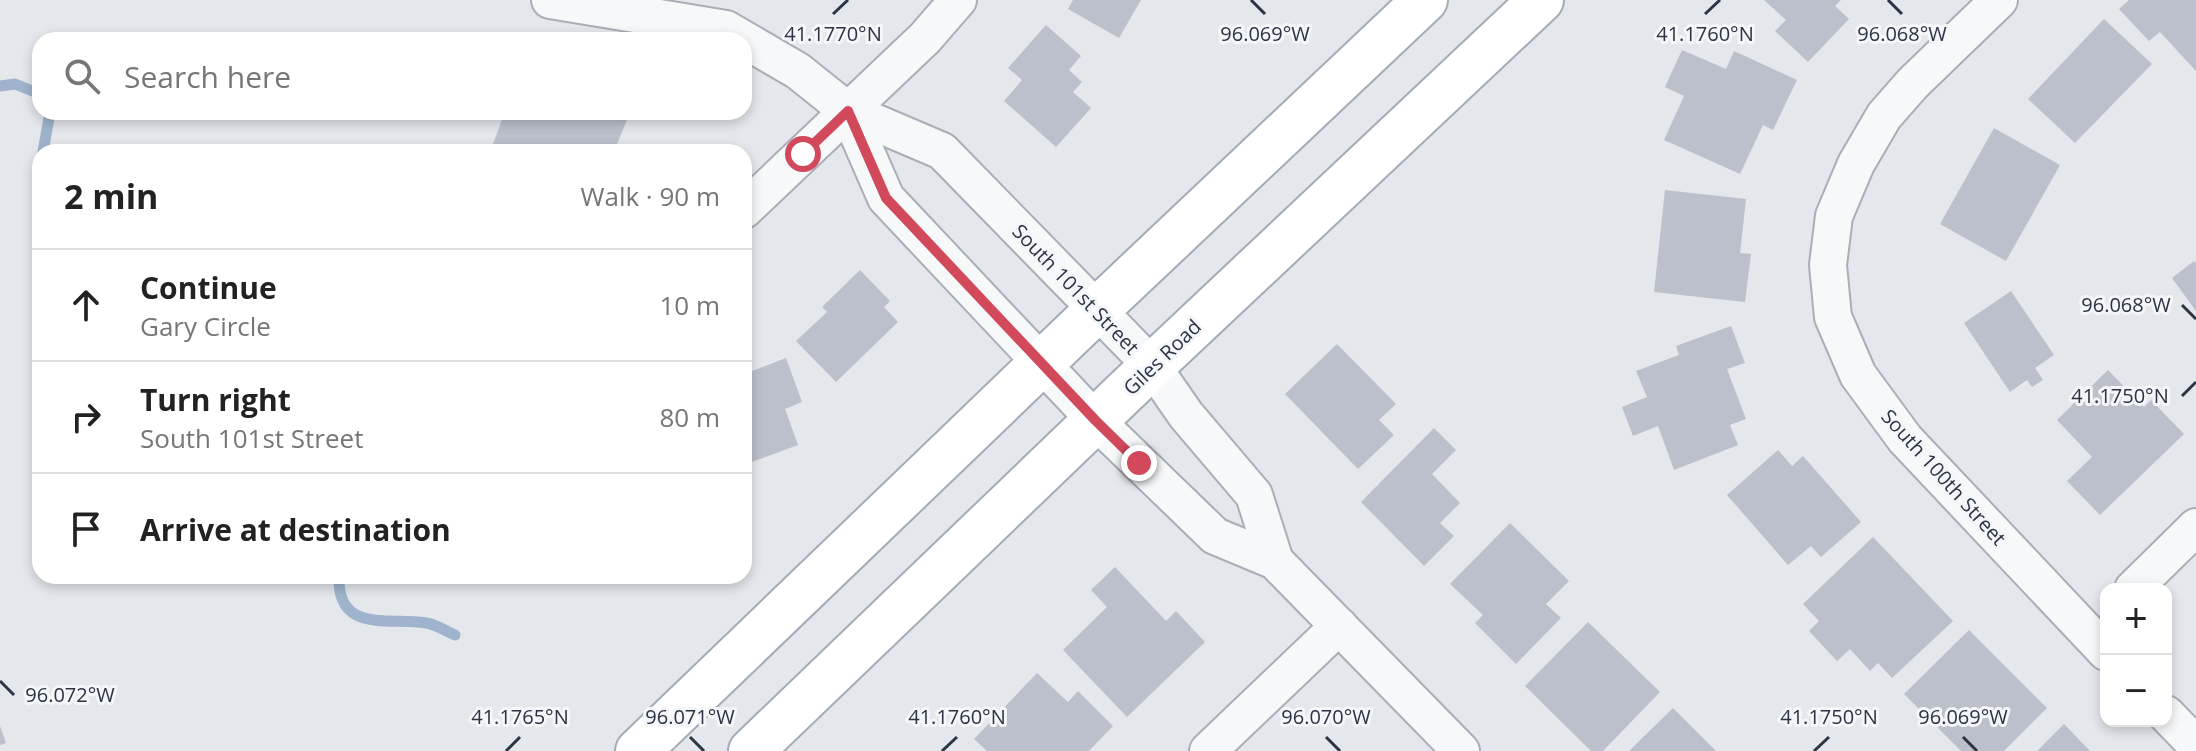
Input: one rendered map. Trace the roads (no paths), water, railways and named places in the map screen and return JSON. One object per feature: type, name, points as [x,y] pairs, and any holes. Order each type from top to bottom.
[{"type":"main road","points":[[638,751],[1425,0]]},
{"type":"main road","name":"Giles Road","points":[[751,751],[1152,366],[1541,0]]},
{"type":"street","name":"South 101st Street","points":[[550,0],[731,32]]},
{"type":"street","points":[[752,202],[925,38],[958,0]]},
{"type":"street","name":"South 100th Street","points":[[1999,0],[1913,83],[1884,116],[1856,164],[1834,216],[1828,265],[1833,317],[1858,375],[1905,439],[2100,633]]},
{"type":"street","name":"South 101st Street","points":[[752,44],[798,71],[848,111],[942,151],[1152,366],[1186,415],[1254,495],[1275,561]]},
{"type":"street","name":"South 101st Street","points":[[848,111],[886,198],[1096,421],[1215,536],[1275,561],[1461,751]]},
{"type":"street","points":[[2139,583],[2196,527]]},
{"type":"street","points":[[1208,751],[1339,626]]},
{"type":"street","points":[[2172,720],[2196,745]]},
{"type":"waterway","points":[[0,86],[15,84],[32,91]]},
{"type":"waterway","points":[[44,144],[49,120]]},
{"type":"waterway","points":[[340,584],[347,607],[356,615],[382,621],[429,624],[455,635]]}]
